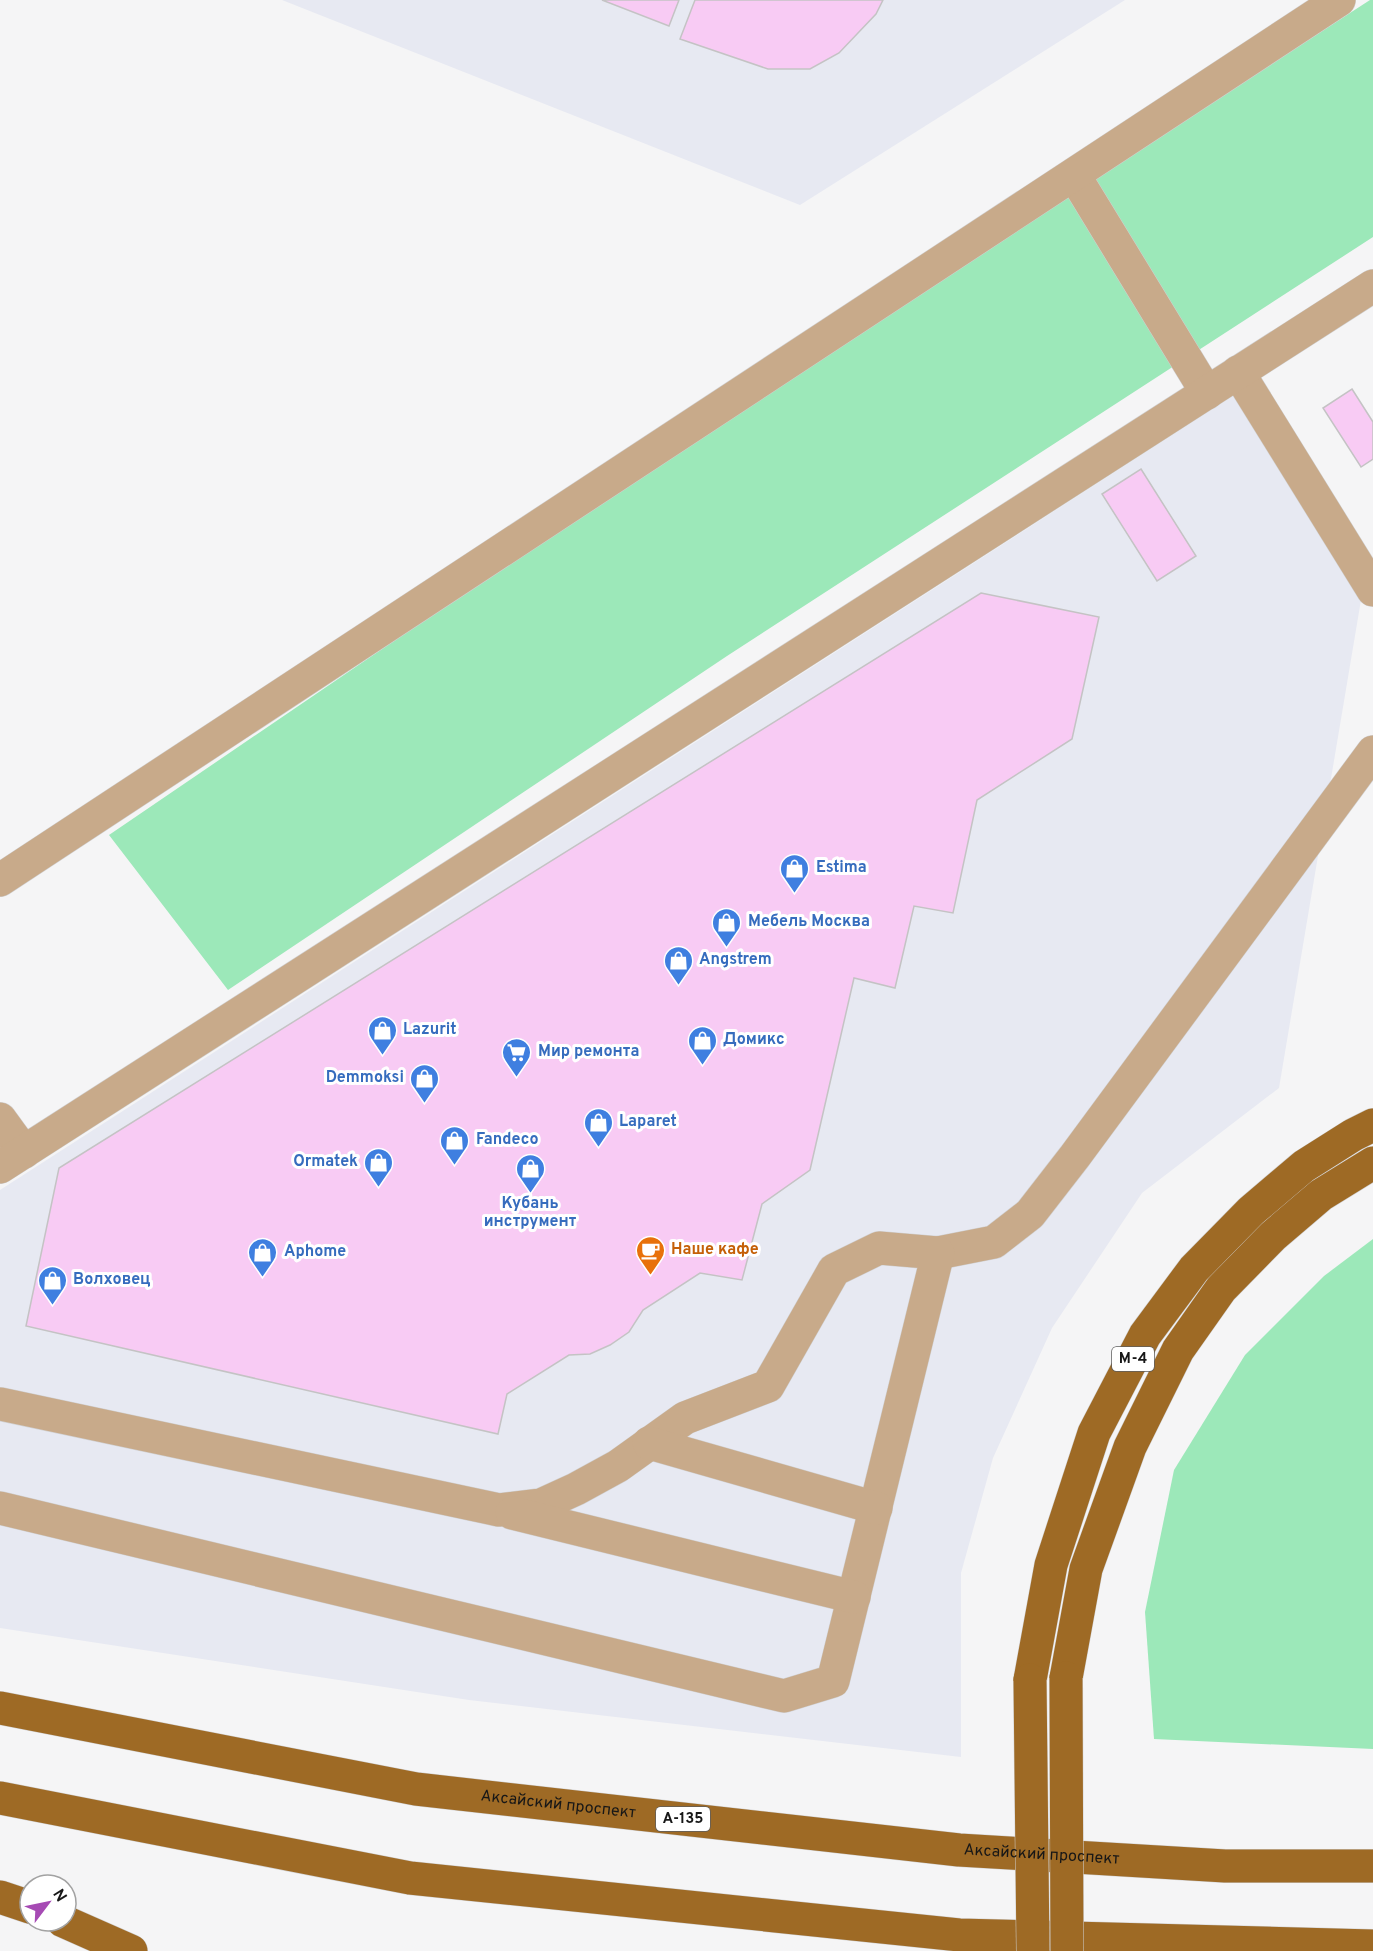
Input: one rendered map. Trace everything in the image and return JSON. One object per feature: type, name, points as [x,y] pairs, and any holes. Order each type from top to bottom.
[{"type":"main road","name":"М-4","points":[[1032,1951],[1030,1680],[1051,1565],[1094,1432],[1145,1335],[1194,1269],[1251,1211],[1304,1166],[1373,1125]]},
{"type":"main road","points":[[1067,1951],[1066,1678],[1086,1569],[1130,1447],[1178,1350],[1221,1289],[1273,1236],[1321,1195],[1373,1163]]},
{"type":"main road","name":"Аксайский проспект","points":[[0,1708],[416,1789],[959,1850],[1225,1866],[1373,1866]]},
{"type":"main road","points":[[0,1798],[410,1878],[959,1935],[1373,1946]]},
{"type":"main road","points":[[0,1897],[18,1903]]},
{"type":"main road","points":[[78,1928],[131,1951]]},
{"type":"street","points":[[0,880],[1339,0]]},
{"type":"street","points":[[1074,175],[1207,393]]},
{"type":"street","points":[[0,1119],[12,1160],[1373,286]]},
{"type":"street","points":[[1238,372],[1373,590]]},
{"type":"street","points":[[499,1510],[541,1505],[576,1489],[618,1466],[685,1418],[768,1386],[834,1270],[879,1248],[938,1253],[994,1242],[1030,1214],[1373,752]]},
{"type":"street","points":[[0,1508],[784,1696],[833,1681],[938,1253]]},
{"type":"street","points":[[0,1404],[499,1510],[854,1597]]},
{"type":"street","points":[[650,1443],[876,1508]]},
{"type":"shaded area","points":[[282,0],[1125,0],[800,205]]},
{"type":"shaded area","points":[[1236,394],[1361,600],[1279,1088],[1142,1193],[1052,1328],[993,1458],[961,1573],[961,1757],[469,1700],[0,1628],[0,1190]]},
{"type":"green space","points":[[1373,0],[1373,237],[727,656],[228,990],[109,835],[636,476]]},
{"type":"green space","points":[[1373,1239],[1373,1749],[1154,1739],[1145,1612],[1174,1470],[1245,1355],[1324,1276]]},
{"type":"building","points":[[602,0],[679,0],[669,26]]},
{"type":"building","points":[[695,0],[883,0],[876,14],[839,53],[810,69],[768,69],[680,39]]},
{"type":"building","points":[[1352,389],[1373,422],[1373,459],[1361,467],[1323,408]]},
{"type":"building","points":[[1141,469],[1196,556],[1157,581],[1102,494]]},
{"type":"building","name":"Мир ремонта","points":[[981,593],[1099,617],[1072,739],[977,800],[953,913],[914,906],[895,988],[854,978],[810,1170],[762,1204],[742,1280],[700,1273],[643,1310],[629,1332],[610,1345],[590,1354],[569,1355],[507,1394],[498,1434],[26,1326],[59,1168]]},
{"type":"place","name":"Estima","points":[[795,894]]},
{"type":"place","name":"Мебель Москва","points":[[727,948]]},
{"type":"place","name":"Angstrem","points":[[678,986]]},
{"type":"place","name":"Lazurit","points":[[382,1056]]},
{"type":"place","name":"Домикс","points":[[702,1066]]},
{"type":"place","name":"Мир ремонта","points":[[517,1078]]},
{"type":"place","name":"Demmoksi","points":[[425,1104]]},
{"type":"place","name":"Laparet","points":[[598,1148]]},
{"type":"place","name":"Fandeco","points":[[455,1166]]},
{"type":"place","name":"Ormatek","points":[[379,1188]]},
{"type":"place","name":"Кубань инструмент","points":[[530,1194]]},
{"type":"place","name":"Наше кафе","points":[[650,1276]]},
{"type":"place","name":"Aphome","points":[[263,1278]]},
{"type":"place","name":"Волховец","points":[[52,1306]]}]
